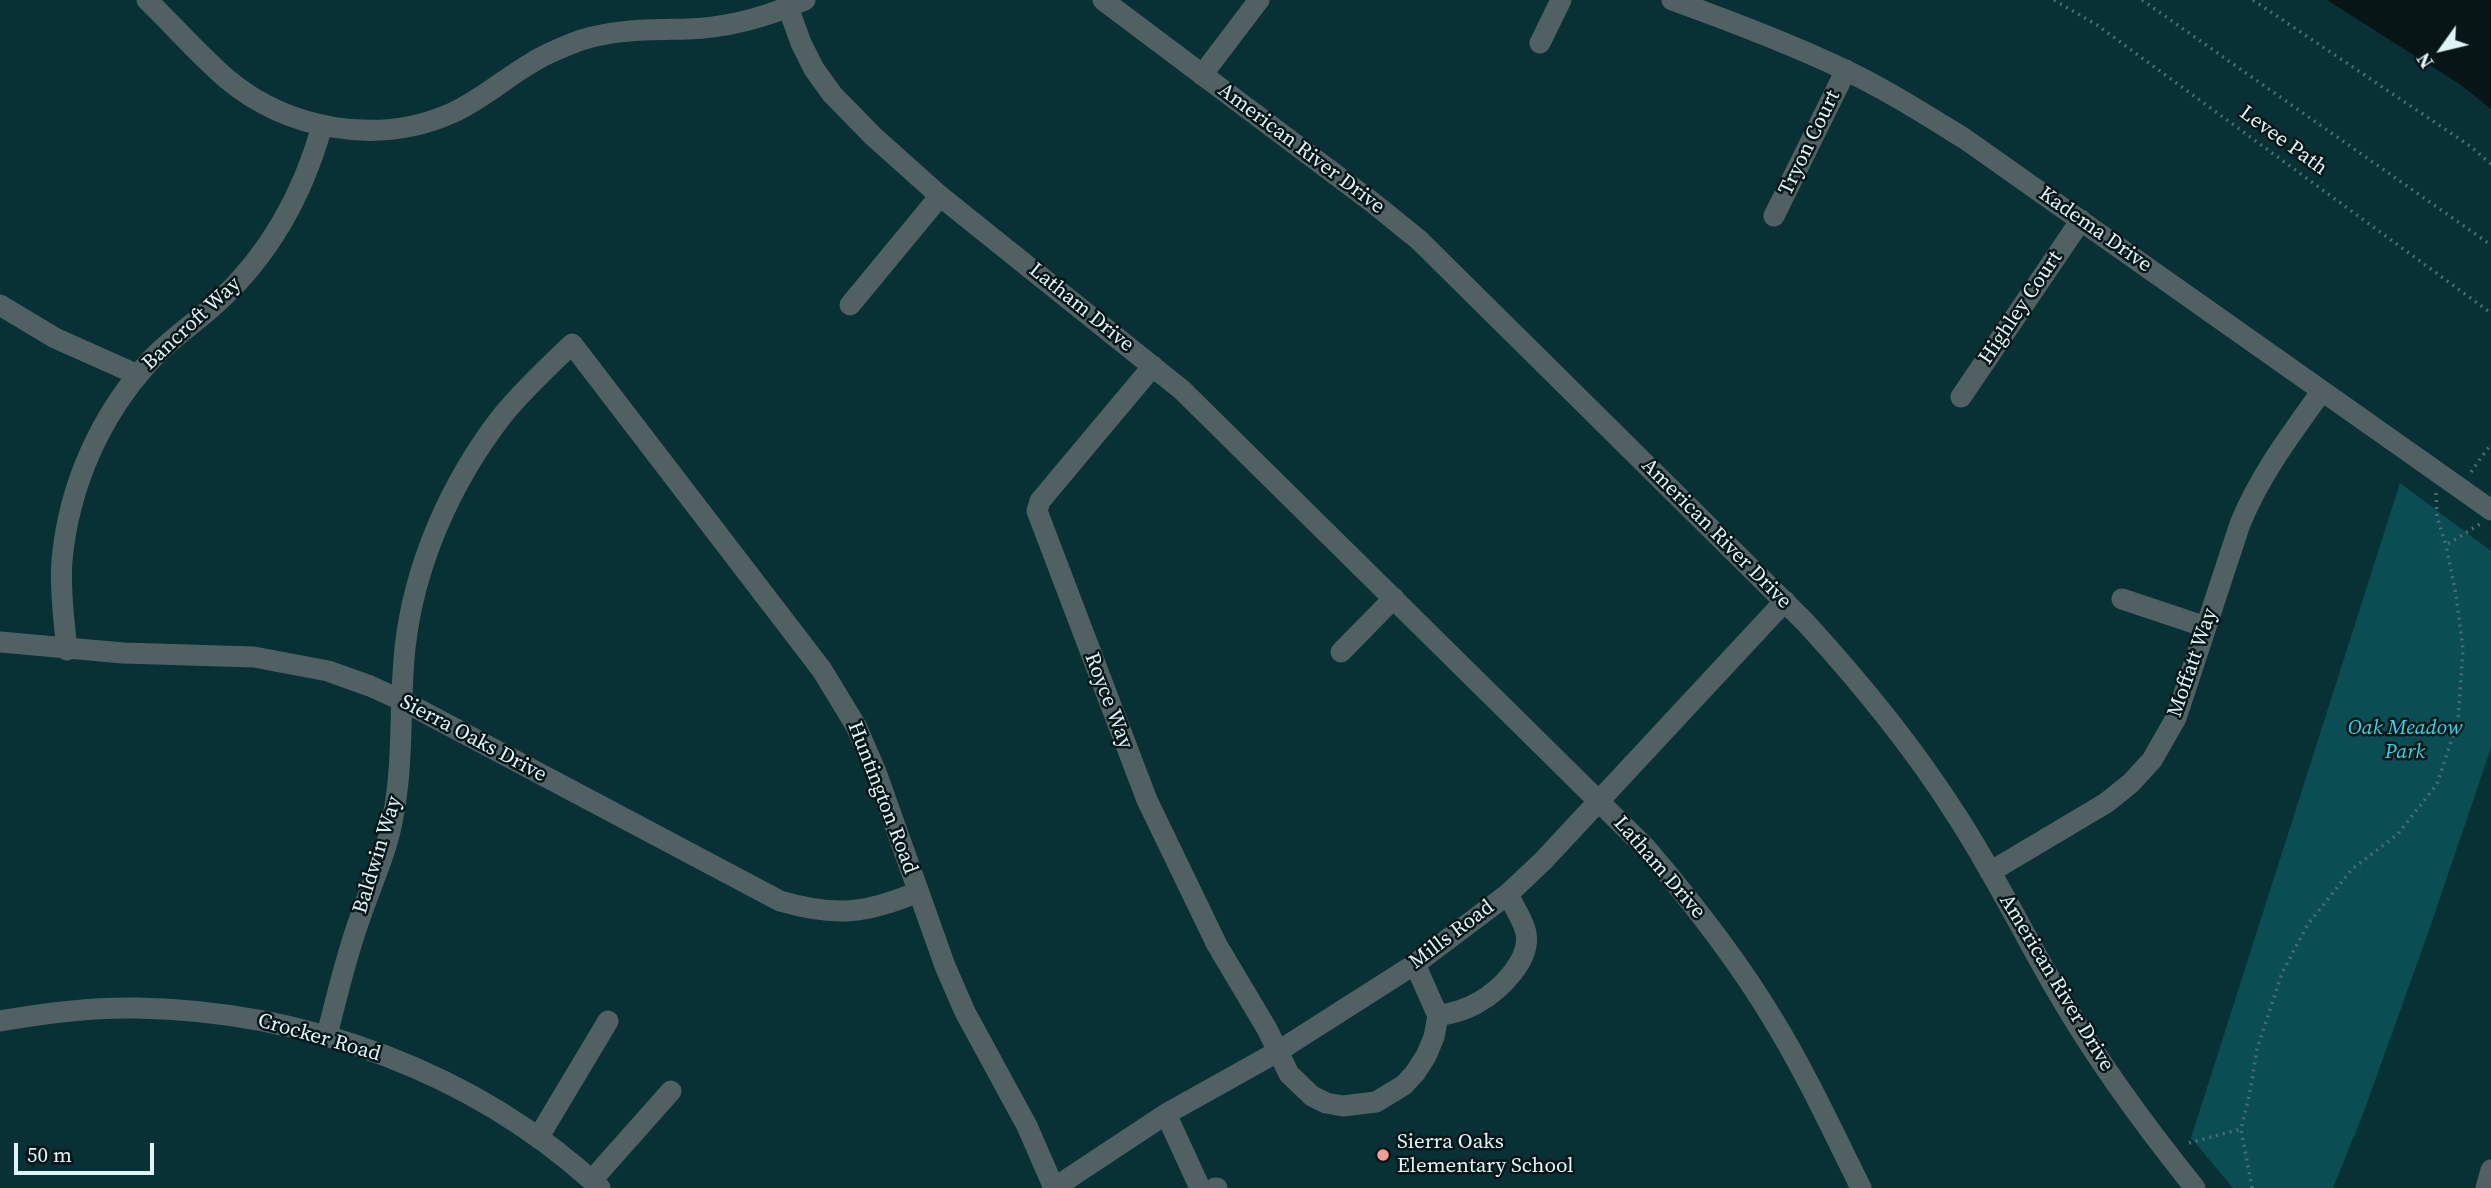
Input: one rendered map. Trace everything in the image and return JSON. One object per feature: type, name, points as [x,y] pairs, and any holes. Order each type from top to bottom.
[{"type":"street","points":[[147,0],[227,78],[251,96],[277,111],[321,126],[369,130],[409,126],[452,113],[478,99],[534,61],[582,40],[620,31],[715,27],[744,22],[797,4]]},
{"type":"street","name":"American River Drive","points":[[1103,0],[1419,240],[1785,601],[1861,684],[1911,747],[1956,815],[2096,1055],[2153,1136],[2195,1188]]},
{"type":"street","points":[[1202,75],[1259,0]]},
{"type":"street","points":[[1540,43],[1561,0]]},
{"type":"street","name":"Kadema Drive","points":[[1672,0],[1773,37],[1915,107],[2081,220],[2491,510]]},
{"type":"street","name":"Latham Drive","points":[[797,4],[801,43],[814,69],[832,94],[873,136],[940,196],[1182,390],[1646,848],[1692,902],[1734,960],[1796,1058],[1861,1188]]},
{"type":"street","name":"Tryon Court","points":[[1774,216],[1846,71]]},
{"type":"street","name":"Bancroft Way","points":[[67,650],[62,561],[67,527],[75,493],[101,429],[138,375],[176,335],[226,294],[265,250],[300,190],[321,126]]},
{"type":"street","points":[[849,305],[940,196]]},
{"type":"street","name":"Highley Court","points":[[1961,397],[2081,220]]},
{"type":"street","points":[[0,305],[55,338],[138,375]]},
{"type":"street","name":"Baldwin Way","points":[[327,1035],[343,971],[392,824],[401,755],[405,645],[415,595],[436,531],[449,501],[474,457],[503,416],[536,378],[572,344]]},
{"type":"street","name":"Huntington Road","points":[[572,344],[822,670],[840,698],[876,772],[945,966],[965,1012],[1027,1126],[1054,1188]]},
{"type":"street","name":"Royce Way","points":[[1153,366],[1040,501],[1037,511],[1147,800],[1217,945],[1267,1029],[1289,1074],[1312,1096],[1326,1103],[1342,1106],[1376,1102],[1404,1085],[1426,1056],[1434,1037],[1438,1016]]},
{"type":"street","name":"Moffatt Way","points":[[1990,872],[2106,803],[2131,783],[2152,760],[2176,718],[2252,495],[2268,467],[2322,391]]},
{"type":"street","points":[[1340,652],[1394,598]]},
{"type":"street","points":[[2122,599],[2206,626]]},
{"type":"street","name":"Mills Road","points":[[1054,1188],[1166,1114],[1277,1052],[1415,964],[1508,894],[1543,861],[1785,601]]},
{"type":"street","name":"Sierra Oaks Drive","points":[[0,642],[67,650],[254,657],[328,671],[401,700],[780,901],[807,909],[850,912],[878,908],[918,892]]},
{"type":"street","points":[[1415,964],[1438,1016],[1480,1002],[1501,984],[1525,952],[1526,932],[1508,894]]},
{"type":"street","name":"Crocker Road","points":[[0,1021],[86,1009],[183,1010],[232,1015],[327,1035],[429,1074],[472,1096],[538,1138],[596,1184]]},
{"type":"street","points":[[538,1138],[608,1021]]},
{"type":"street","points":[[596,1184],[671,1091]]},
{"type":"street","points":[[1166,1114],[1200,1188]]},
{"type":"street","points":[[2486,1188],[2491,1170]]},
{"type":"path","name":"Levee Path","points":[[2054,0],[2097,25],[2491,313]]},
{"type":"path","points":[[2142,0],[2491,245]]},
{"type":"path","points":[[2253,0],[2449,132],[2491,164]]},
{"type":"path","points":[[2460,488],[2491,444]]},
{"type":"path","points":[[2252,1188],[2241,1129],[2257,1049],[2282,973],[2308,924],[2352,869],[2398,834],[2437,784],[2458,721],[2463,649],[2446,545],[2437,517],[2435,470]]},
{"type":"path","points":[[2446,545],[2491,518]]},
{"type":"path","points":[[2189,1143],[2241,1129]]},
{"type":"green space","name":"Oak Meadow Park","points":[[2400,483],[2491,551],[2491,748],[2428,933],[2363,1114],[2333,1188],[2233,1188],[2191,1138]]},
{"type":"shaded area","points":[[2327,0],[2491,0],[2491,109],[2461,85]]},
{"type":"place","name":"Sierra Oaks Elementary School","points":[[1383,1155]]}]
